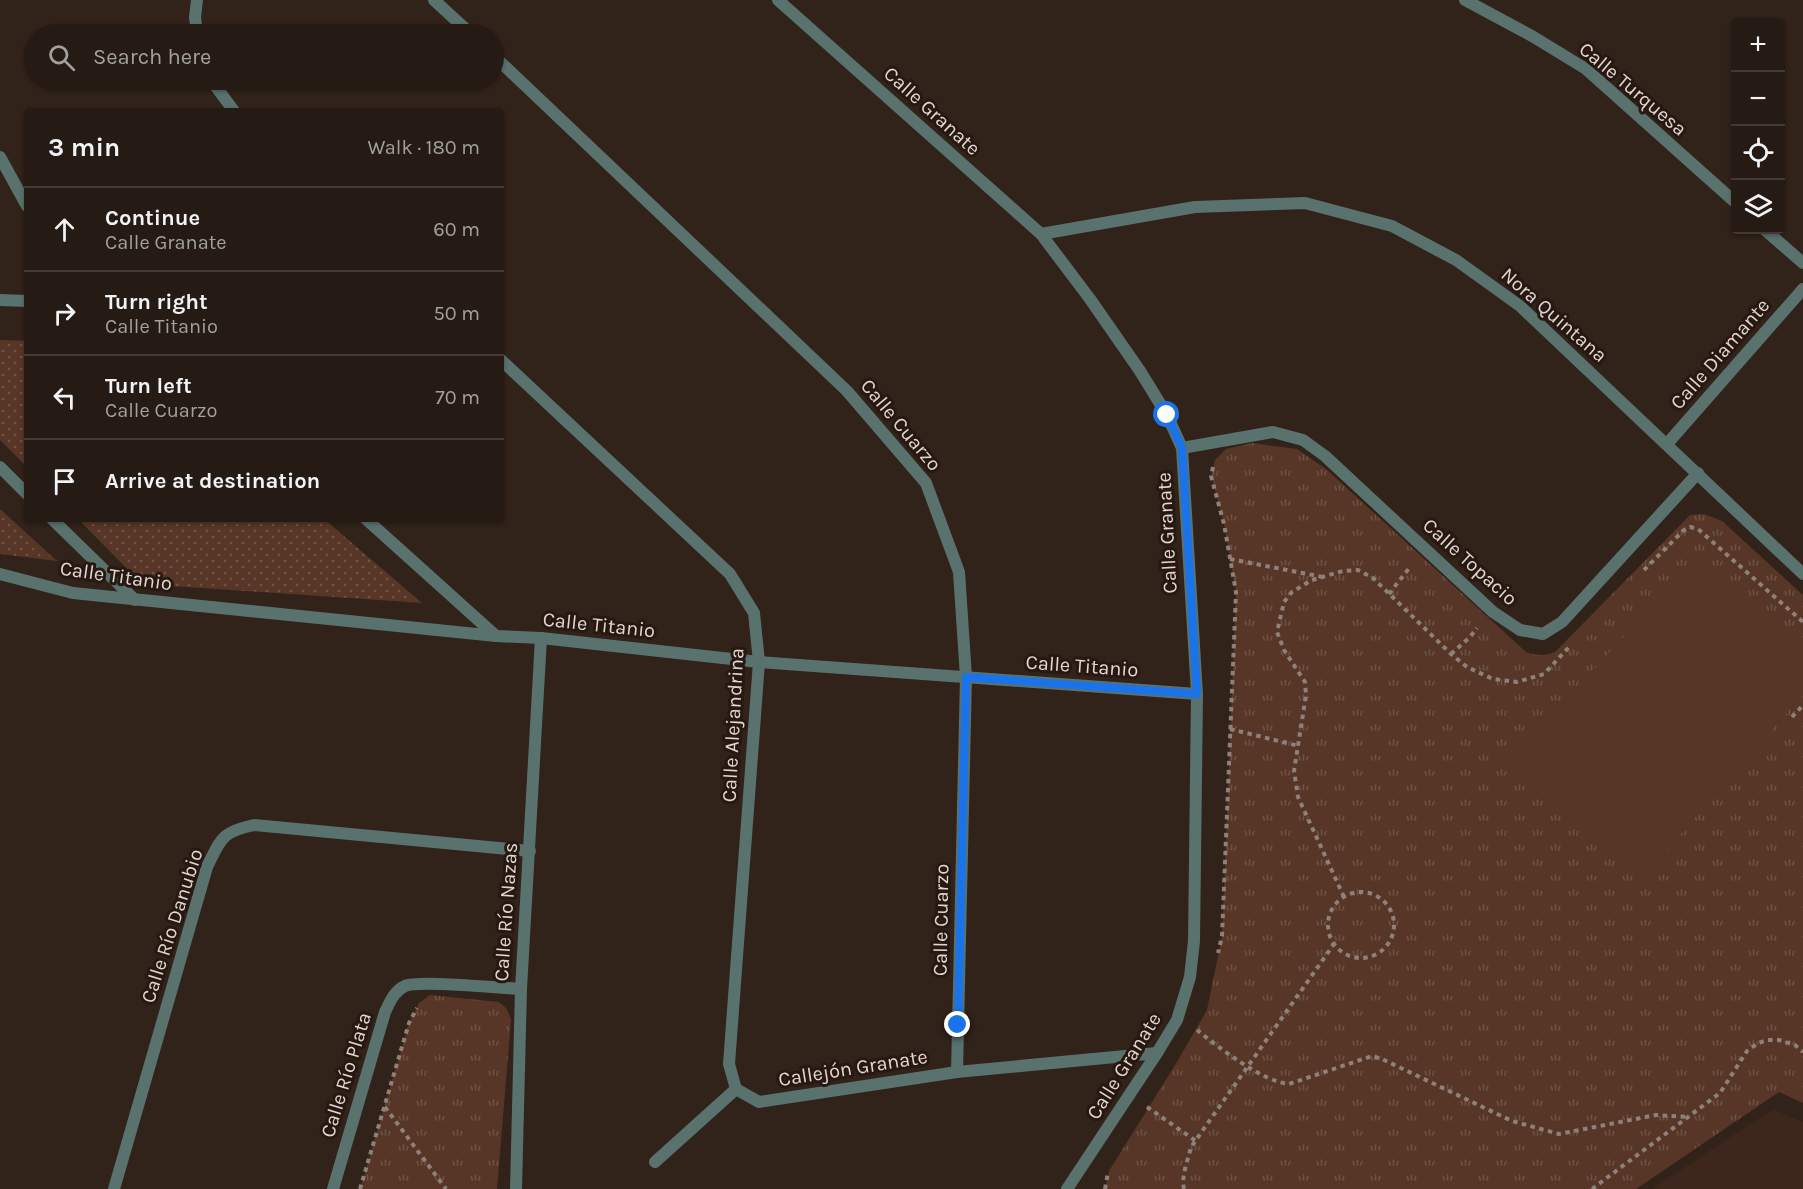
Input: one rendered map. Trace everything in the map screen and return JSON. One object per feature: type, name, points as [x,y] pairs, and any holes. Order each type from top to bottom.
[{"type":"street","points":[[196,24],[197,0]]},
{"type":"street","points":[[434,0],[460,24]]},
{"type":"street","name":"Calle Granate","points":[[778,0],[1041,234],[1140,371],[1167,415],[1182,448],[1197,694],[1194,940],[1190,977],[1177,1020],[1067,1189]]},
{"type":"street","name":"Calle Turquesa","points":[[1465,0],[1532,36],[1586,69],[1731,199]]},
{"type":"street","name":"Calle Cuarzo","points":[[504,65],[847,391],[926,483],[959,572],[966,677],[957,1072]]},
{"type":"street","points":[[218,90],[232,108]]},
{"type":"street","points":[[0,158],[24,201]]},
{"type":"street","name":"Nora Quintana","points":[[1041,234],[1195,207],[1305,202],[1392,226],[1456,260],[1520,306],[1803,574]]},
{"type":"street","points":[[1770,234],[1803,263]]},
{"type":"street","name":"Calle Diamante","points":[[1667,444],[1803,289]]},
{"type":"street","points":[[0,300],[24,301]]},
{"type":"street","name":"Calle Alejandrina","points":[[504,363],[730,574],[754,613],[759,662],[729,1064],[736,1089]]},
{"type":"street","name":"Calle Topacio","points":[[1182,448],[1273,432],[1303,440],[1324,456],[1493,612],[1520,630],[1544,634],[1562,622],[1698,473]]},
{"type":"street","points":[[0,467],[24,491]]},
{"type":"street","points":[[55,522],[135,600]]},
{"type":"street","points":[[369,522],[496,636]]},
{"type":"street","name":"Calle Titanio","points":[[0,574],[73,593],[135,600],[496,636],[541,638],[759,662],[1197,694]]},
{"type":"street","name":"Calle Río Nazas","points":[[516,1189],[521,989],[541,638]]},
{"type":"street","name":"Calle Río Danubio","points":[[114,1189],[207,867],[220,841],[234,829],[254,825],[530,851]]},
{"type":"street","name":"Calle Río Plata","points":[[333,1189],[385,1012],[393,996],[405,986],[422,984],[521,989]]},
{"type":"street","name":"Callejón Granate","points":[[736,1089],[759,1102],[957,1072],[1157,1053]]},
{"type":"street","points":[[655,1162],[736,1089]]},
{"type":"path","points":[[1215,460],[1211,476],[1224,524],[1236,592],[1222,936],[1218,957]]},
{"type":"path","points":[[1644,571],[1690,526],[1698,529],[1803,622]]},
{"type":"path","points":[[1230,560],[1323,577]]},
{"type":"path","points":[[1389,594],[1402,574],[1416,561]]},
{"type":"path","points":[[1344,897],[1298,797],[1294,771],[1306,695],[1305,682],[1284,650],[1277,632],[1284,602],[1292,592],[1312,580],[1343,571],[1358,570],[1373,578],[1467,667],[1493,679],[1517,682],[1544,674],[1571,645],[1554,652]]},
{"type":"path","points":[[1451,654],[1470,637],[1481,620]]},
{"type":"path","points":[[1792,717],[1803,705]]},
{"type":"path","points":[[1230,729],[1299,746]]},
{"type":"path","points":[[1363,892],[1380,897],[1389,907],[1395,925],[1392,939],[1384,949],[1365,958],[1351,957],[1334,944],[1330,936],[1329,917],[1344,897],[1363,892]]},
{"type":"path","points":[[1185,1189],[1183,1184],[1191,1147],[1334,944]]},
{"type":"path","points":[[360,1189],[409,1023],[419,1003]]},
{"type":"path","points":[[1192,1036],[1201,1020]]},
{"type":"path","points":[[1196,1029],[1249,1066],[1278,1082],[1289,1084],[1372,1056],[1512,1121],[1559,1134],[1656,1115],[1689,1118]]},
{"type":"path","points":[[1592,1189],[1720,1093],[1747,1051],[1758,1043],[1779,1040],[1795,1045],[1803,1052]]},
{"type":"path","points":[[1142,1116],[1153,1098]]},
{"type":"path","points":[[384,1107],[446,1189]]},
{"type":"path","points":[[1147,1107],[1196,1141]]},
{"type":"path","points":[[1105,1189],[1108,1171]]},
{"type":"shaded area","points":[[1773,1109],[1803,1122],[1803,1189],[1652,1189]]},
{"type":"green space","points":[[0,340],[24,341],[24,464],[0,440]]},
{"type":"green space","points":[[1252,443],[1297,449],[1326,469],[1526,652],[1540,655],[1555,652],[1690,515],[1704,514],[1722,521],[1803,595],[1803,1103],[1779,1092],[1636,1189],[1105,1189],[1109,1171],[1207,1010],[1222,936],[1236,592],[1224,524],[1211,476],[1215,460],[1226,449]]},
{"type":"green space","points":[[0,509],[57,561],[0,554]]},
{"type":"green space","points":[[81,522],[328,522],[422,603],[142,584]]},
{"type":"green space","points":[[1693,562],[1803,659],[1803,694],[1644,876],[1510,760]]},
{"type":"green space","points":[[430,995],[499,1002],[507,1009],[511,1020],[497,1189],[360,1189],[409,1023],[419,1003]]},
{"type":"route","points":[[958,1025],[966,677],[1197,694],[1182,448],[1167,415]]}]
